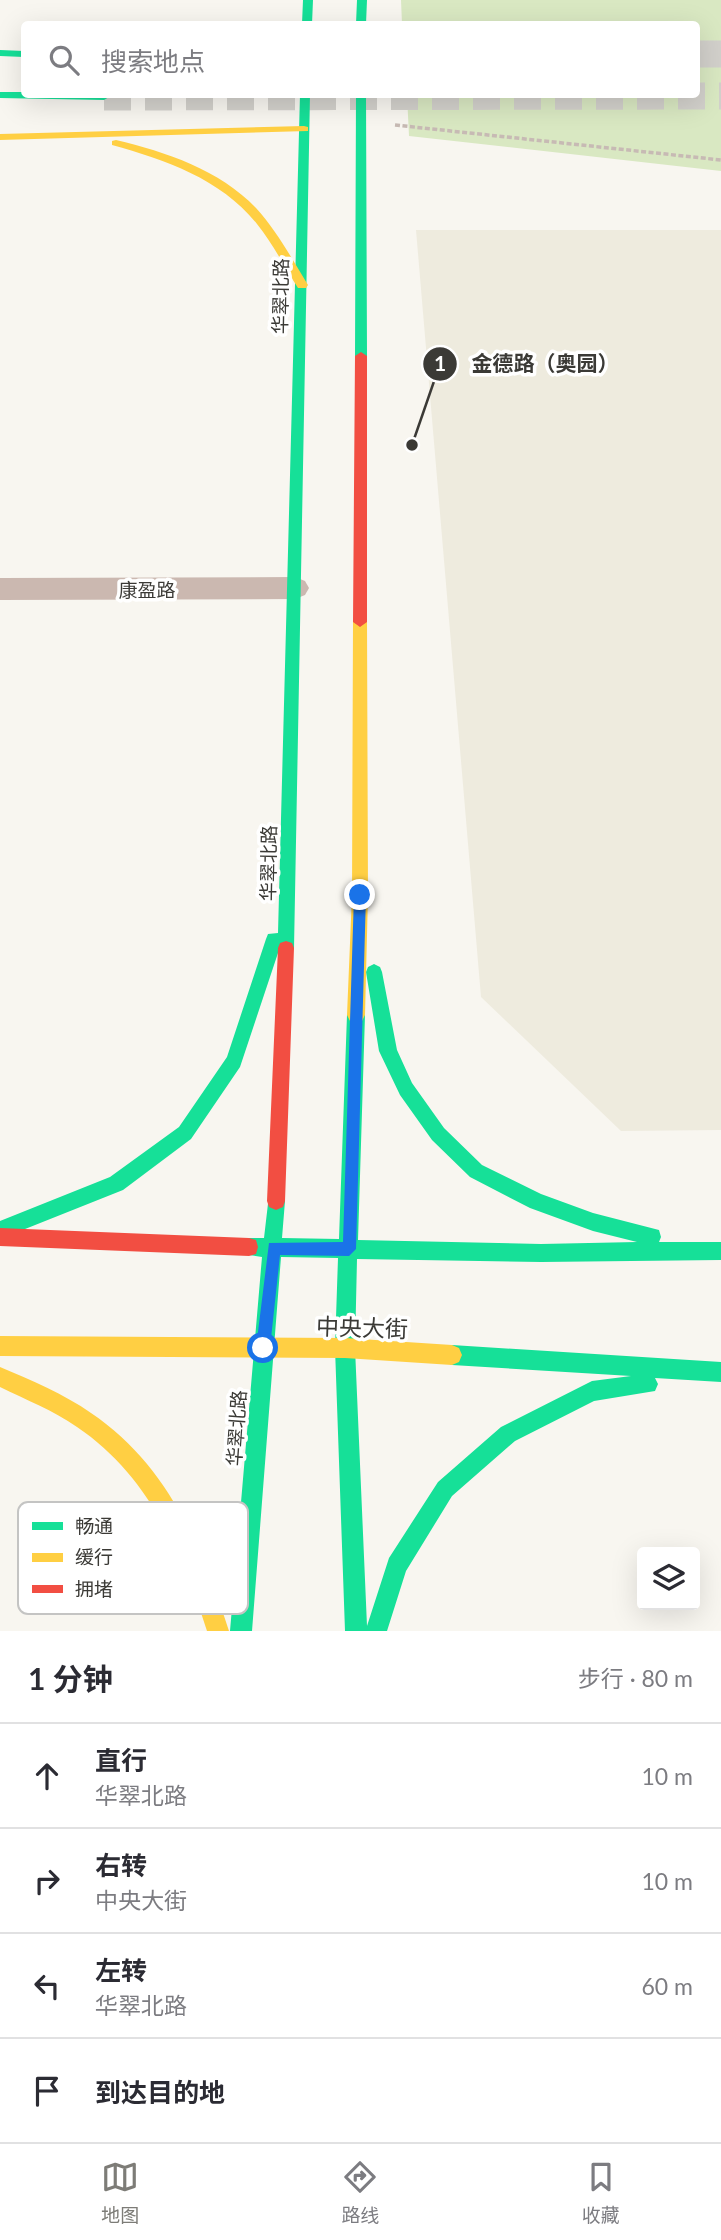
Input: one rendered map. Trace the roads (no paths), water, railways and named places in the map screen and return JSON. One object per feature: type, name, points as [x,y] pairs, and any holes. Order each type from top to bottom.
[{"type":"main road","points":[[307,21],[308,0]]},
{"type":"main road","points":[[362,0],[362,21]]},
{"type":"main road","points":[[0,53],[21,54]]},
{"type":"main road","points":[[0,96],[21,96]]},
{"type":"main road","name":"华翠北路","points":[[248,1541],[263,1348],[274,1248],[288,893],[305,98]]},
{"type":"main road","points":[[356,1631],[345,1348],[360,895],[361,98]]},
{"type":"main road","points":[[0,137],[304,129]]},
{"type":"main road","points":[[80,136],[131,146],[173,163],[234,194],[274,239],[302,285]]},
{"type":"main road","points":[[0,1230],[116,1184],[185,1133],[234,1061],[288,893]]},
{"type":"main road","points":[[360,895],[388,1051],[406,1089],[438,1133],[476,1171],[537,1202],[593,1222],[715,1251]]},
{"type":"main road","points":[[0,1237],[274,1248],[488,1252],[715,1251]]},
{"type":"main road","name":"中央大街","points":[[0,1346],[345,1348],[721,1373]]},
{"type":"main road","points":[[376,1631],[397,1566],[445,1489],[508,1434],[592,1391],[721,1373]]},
{"type":"main road","points":[[0,1377],[86,1421],[131,1457],[165,1502]]},
{"type":"main road","points":[[213,1614],[218,1631]]},
{"type":"street","name":"康盈路","points":[[0,589],[295,588]]},
{"type":"tunnel","points":[[700,54],[721,54]]},
{"type":"tunnel","points":[[700,96],[721,96]]},
{"type":"place","name":"金德路（奥园）","points":[[412,445]]}]
